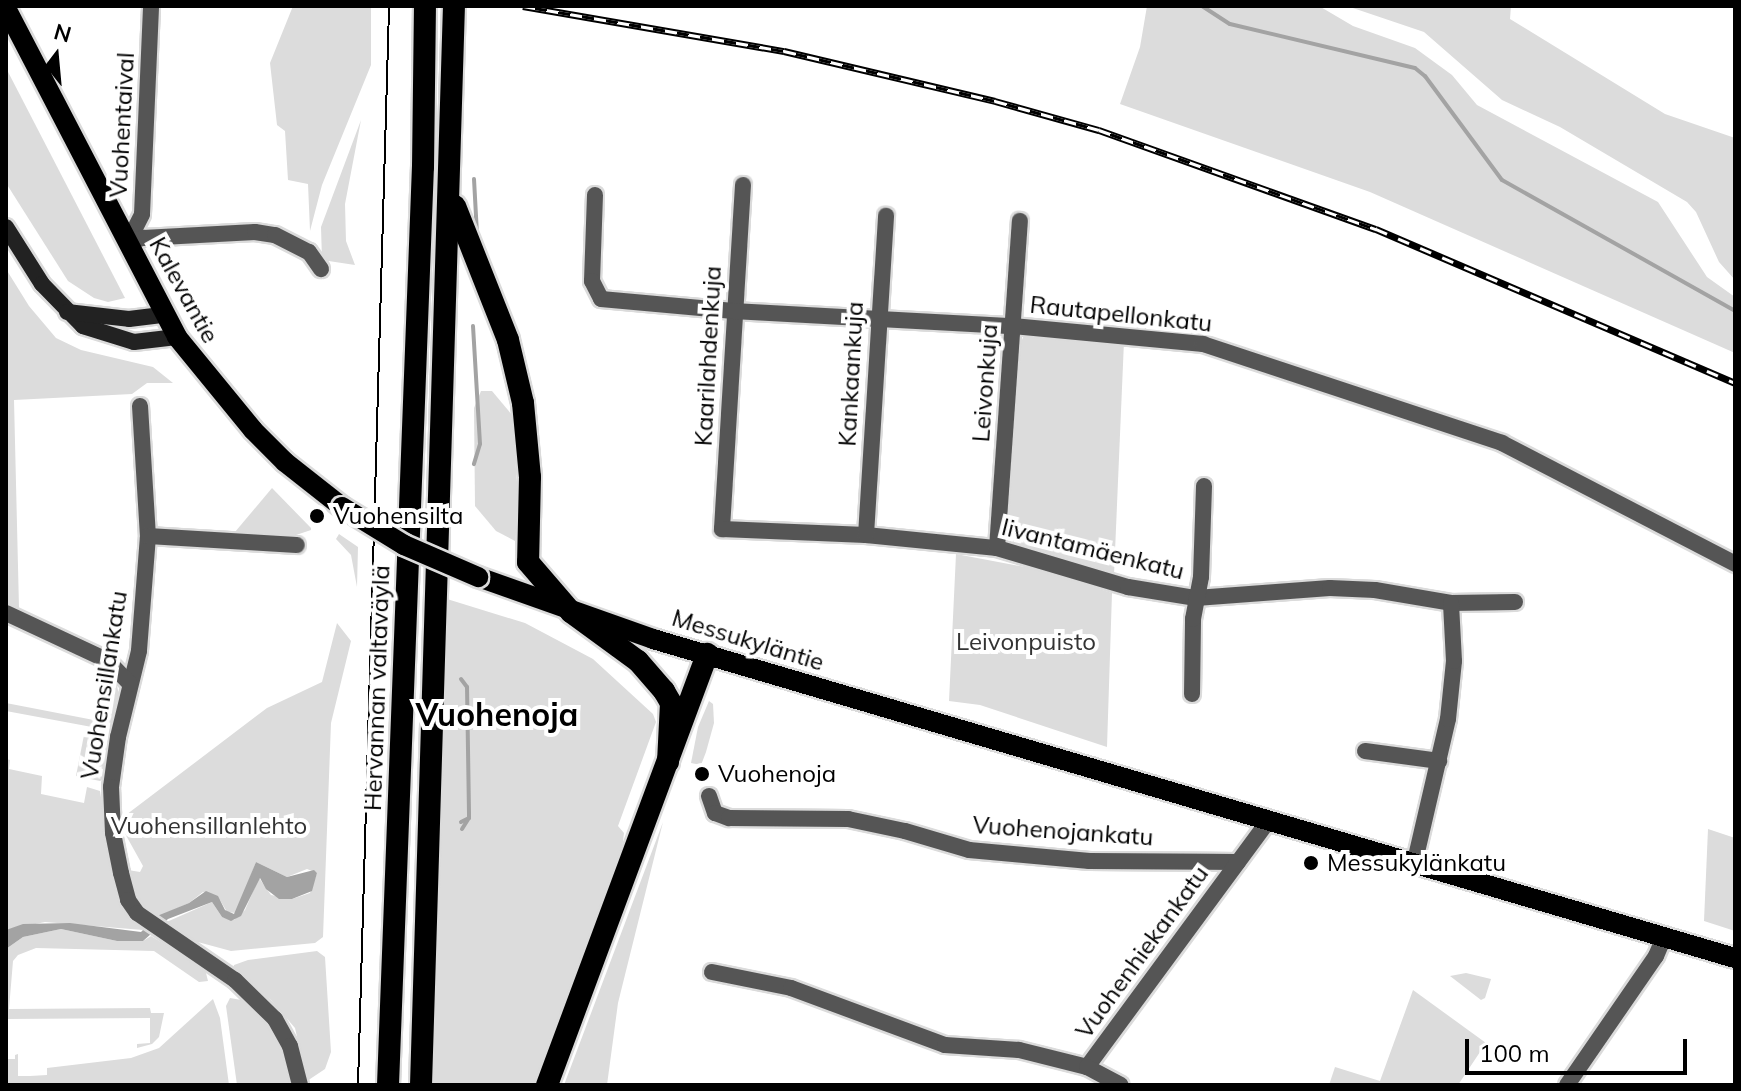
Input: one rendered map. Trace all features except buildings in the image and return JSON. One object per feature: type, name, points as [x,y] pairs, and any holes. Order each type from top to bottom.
[{"type":"highway","name":"Hervannan valtaväylä","points":[[388,1085],[422,198],[425,6]]},
{"type":"highway","points":[[421,1085],[454,6]]},
{"type":"highway","points":[[449,188],[463,233],[508,340],[523,403],[530,477],[528,562],[571,612],[638,661],[664,691],[671,703],[668,762]]},
{"type":"highway","points":[[547,1085],[707,654]]},
{"type":"main road","name":"Kalevantie","points":[[6,8],[164,315],[177,337],[253,430],[285,462],[342,507],[404,545],[478,577]]},
{"type":"main road","points":[[6,227],[42,284],[83,326],[110,337],[144,343],[177,337]]},
{"type":"main road","points":[[67,312],[129,319],[164,315]]},
{"type":"main road","name":"Messukyläntie","points":[[478,577],[571,612],[1267,823]]},
{"type":"main road","points":[[1267,823],[1735,958]]},
{"type":"street","name":"Vuohentaival","points":[[128,242],[142,214],[151,6]]},
{"type":"street","name":"Kaarilahdenkuja","points":[[722,529],[743,185]]},
{"type":"street","name":"Rautapellonkatu","points":[[595,195],[592,281],[601,299],[733,311],[1013,326],[1184,341],[1235,354],[1377,405],[1502,443],[1735,564]]},
{"type":"street","name":"Kankaankuja","points":[[866,535],[886,216]]},
{"type":"street","name":"Leivonkuja","points":[[997,548],[1020,221]]},
{"type":"street","points":[[128,242],[143,238],[265,233],[309,252],[321,269]]},
{"type":"street","name":"Vuohensillankatu","points":[[140,406],[148,536],[139,651],[111,787],[113,833],[121,873],[128,900],[137,913],[169,939],[235,980],[275,1019],[290,1046],[300,1085]]},
{"type":"street","points":[[1192,694],[1204,486]]},
{"type":"street","name":"Iivantamäenkatu","points":[[722,529],[866,535],[997,548],[1128,587],[1196,598],[1330,588],[1375,590],[1451,603],[1515,602]]},
{"type":"street","points":[[148,536],[297,545]]},
{"type":"street","points":[[1414,865],[1448,719],[1454,661],[1451,603]]},
{"type":"street","points":[[6,613],[107,660],[130,684]]},
{"type":"street","points":[[1365,751],[1439,761]]},
{"type":"street","name":"Vuohenojankatu","points":[[709,796],[709,806],[715,813],[729,818],[848,819],[905,831],[969,850],[1100,862],[1238,862]]},
{"type":"street","name":"Vuohenhiekankatu","points":[[712,972],[791,988],[934,1042],[1019,1050],[1087,1067],[1267,823]]},
{"type":"street","points":[[1567,1085],[1656,956],[1664,937]]},
{"type":"street","points":[[1087,1067],[1121,1085]]},
{"type":"green space","points":[[293,6],[371,6],[371,65],[322,185],[310,231],[308,184],[288,180],[285,131],[277,125],[270,63]]},
{"type":"green space","points":[[1147,6],[1319,6],[1353,26],[1415,48],[1452,75],[1477,105],[1658,202],[1707,277],[1735,297],[1735,353],[1370,192],[1120,104],[1140,47]]},
{"type":"green space","points":[[1347,6],[1511,6],[1510,19],[1665,114],[1735,138],[1735,280],[1719,262],[1696,212],[1687,202],[1560,127],[1502,100],[1424,32]]},
{"type":"green space","points":[[6,68],[125,298],[108,302],[94,298],[68,281],[6,183]]},
{"type":"green space","points":[[361,120],[345,204],[346,241],[355,265],[322,260],[321,227]]},
{"type":"green space","points":[[6,269],[29,306],[56,338],[81,350],[153,367],[173,383],[147,383],[132,394],[14,400],[19,608],[6,604]]},
{"type":"green space","points":[[1024,335],[1124,341],[1114,575],[1015,544],[1006,536],[1019,347]]},
{"type":"green space","points":[[481,391],[492,391],[512,415],[519,510],[515,541],[496,531],[475,506],[474,408]]},
{"type":"green space","points":[[272,488],[311,530],[296,535],[235,532]]},
{"type":"green space","points":[[339,534],[358,547],[357,587],[351,555],[336,539]]},
{"type":"green space","name":"Leivonpuisto","points":[[956,554],[1036,569],[1112,593],[1107,747],[980,705],[949,701]]},
{"type":"green space","points":[[447,599],[525,623],[593,659],[653,714],[656,722],[618,826],[624,833],[621,858],[535,1085],[432,1085]]},
{"type":"green space","name":"Vuohensillanlehto","points":[[337,623],[351,641],[331,723],[323,937],[315,943],[231,951],[183,938],[162,924],[212,902],[222,917],[234,920],[245,910],[259,878],[271,895],[292,899],[310,893],[317,873],[307,869],[287,877],[256,862],[236,913],[227,912],[220,900],[203,892],[189,903],[155,918],[144,908],[133,887],[128,870],[140,872],[143,866],[118,821],[267,708],[322,682]]},
{"type":"green space","points":[[115,674],[119,696],[116,716],[108,730],[6,711],[6,703],[104,722]]},
{"type":"green space","points":[[709,701],[713,704],[714,723],[706,752],[701,765],[691,763],[698,727]]},
{"type":"green space","points":[[84,735],[99,738],[107,745],[103,779],[100,781],[76,776]]},
{"type":"green space","points":[[6,759],[10,760],[9,769],[42,776],[41,794],[84,803],[87,787],[100,791],[113,876],[131,917],[143,930],[45,922],[6,930]]},
{"type":"green space","points":[[663,822],[618,1003],[607,1085],[564,1085]]},
{"type":"green space","points":[[1708,829],[1735,838],[1735,931],[1704,921]]},
{"type":"green space","points":[[61,929],[117,941],[143,941],[151,936],[205,969],[208,981],[199,982],[154,951],[36,948],[18,955],[13,961],[9,1009],[150,1008],[151,1013],[164,1013],[159,1037],[152,1044],[137,1048],[137,1044],[150,1043],[150,1018],[6,1019],[6,949],[23,937]]},
{"type":"green space","points":[[317,951],[325,957],[331,1052],[325,1069],[307,1081],[295,1028],[271,1000],[233,970],[234,965],[248,960]]},
{"type":"green space","points":[[1466,973],[1491,979],[1485,998],[1481,1000],[1450,976]]},
{"type":"green space","points":[[1413,990],[1486,1043],[1458,1085],[1329,1085],[1335,1067],[1380,1081]]},
{"type":"green space","points":[[230,998],[247,1001],[274,1032],[285,1050],[294,1085],[237,1085],[226,1006]]},
{"type":"green space","points":[[213,999],[220,1018],[229,1085],[6,1085],[6,1059],[15,1059],[18,1054],[18,1076],[30,1076],[47,1075],[47,1068],[131,1058],[159,1048]]},
{"type":"shaded area","points":[[256,862],[287,877],[314,870],[317,873],[312,891],[292,899],[279,899],[266,889],[260,878],[241,916],[231,921],[222,917],[212,902],[168,919],[143,941],[117,941],[61,929],[23,937],[6,949],[6,930],[23,924],[70,923],[141,932],[157,916],[189,903],[206,891],[218,896],[225,910],[234,914]]},
{"type":"waterway","points":[[1202,6],[1230,24],[1415,68],[1425,76],[1502,180],[1735,311]]},
{"type":"waterway","name":"Vuohenoja","points":[[474,179],[477,234]]},
{"type":"waterway","name":"Vuohenoja","points":[[473,326],[480,444],[474,464]]},
{"type":"waterway","name":"Vuohenoja","points":[[461,679],[467,687],[469,818],[461,822]]},
{"type":"waterway","name":"Vuohenoja","points":[[462,829],[469,818]]},
{"type":"tram line","points":[[358,1085],[389,6]]},
{"type":"railway","points":[[523,6],[784,51],[995,101],[1099,130],[1376,229],[1735,383]]},
{"type":"place","name":"Vuohensilta","points":[[317,516]]},
{"type":"place","name":"Vuohenoja","points":[[702,774]]},
{"type":"place","name":"Messukylänkatu","points":[[1311,863]]},
{"type":"district","name":"Vuohenoja","points":[[497,714]]}]
